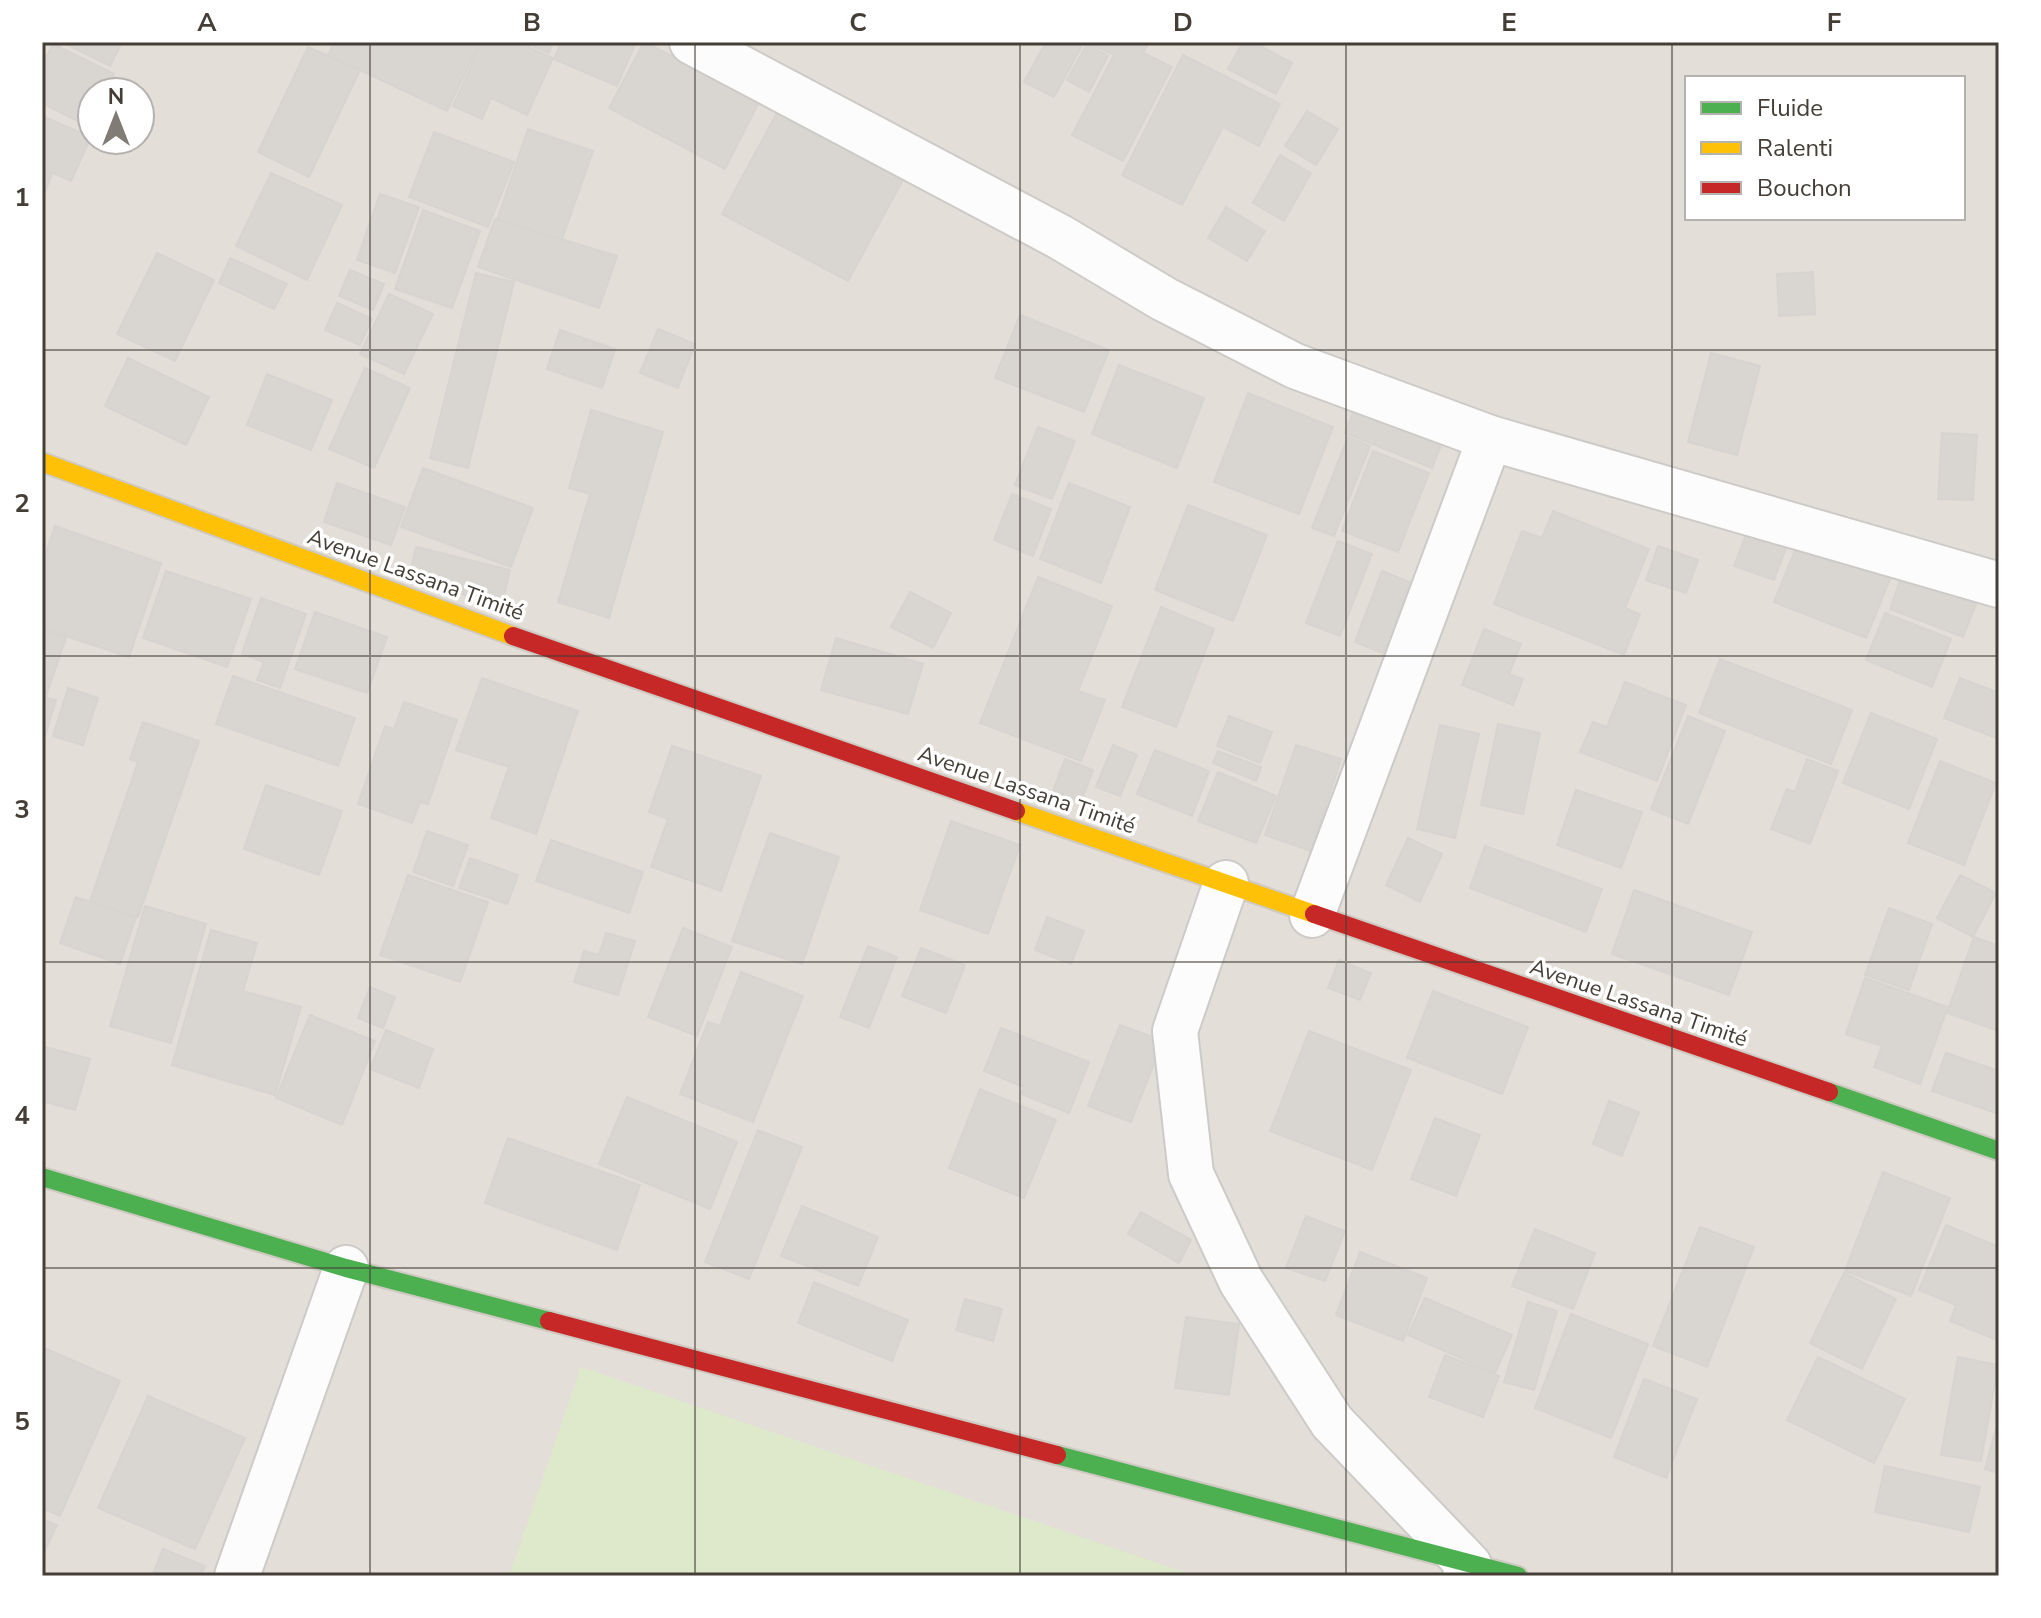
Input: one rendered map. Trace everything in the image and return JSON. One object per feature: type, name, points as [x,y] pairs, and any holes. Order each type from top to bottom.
[{"type":"street","points":[[692,42],[1060,237],[1164,299],[1295,366],[1490,438],[1999,585]]},
{"type":"street","points":[[1312,915],[1490,438]]},
{"type":"street","name":"Avenue Lassana Timité","points":[[42,462],[571,657],[1999,1151]]},
{"type":"street","points":[[1226,883],[1175,1031],[1191,1174],[1241,1281],[1332,1422],[1467,1570]]},
{"type":"street","points":[[42,1177],[346,1268],[1467,1570],[1518,1576]]},
{"type":"street","points":[[237,1576],[346,1268]]},
{"type":"shaded area","points":[[42,42],[1999,42],[1999,1576],[42,1576]]},
{"type":"green space","points":[[581,1367],[1196,1576],[509,1576]]},
{"type":"building","points":[[62,42],[122,42],[110,66]]},
{"type":"building","points":[[335,42],[480,42],[447,111],[328,55]]},
{"type":"building","points":[[482,42],[517,42],[553,58],[527,115],[491,98],[482,119],[453,106]]},
{"type":"building","points":[[523,42],[553,42],[549,53]]},
{"type":"building","points":[[561,42],[636,42],[617,86],[554,59]]},
{"type":"building","points":[[644,42],[760,100],[725,169],[609,108]]},
{"type":"building","points":[[1046,42],[1084,42],[1054,97],[1024,82]]},
{"type":"building","points":[[1087,42],[1149,42],[1143,53],[1172,67],[1123,161],[1072,135],[1114,55]]},
{"type":"building","points":[[1243,42],[1253,42],[1292,63],[1276,94],[1228,69]]},
{"type":"building","points":[[53,44],[114,74],[76,76],[76,120],[42,103],[42,65]]},
{"type":"building","points":[[1087,44],[1108,56],[1089,92],[1067,80]]},
{"type":"building","points":[[308,47],[360,70],[309,177],[258,152]]},
{"type":"building","points":[[1183,55],[1280,104],[1259,146],[1223,127],[1182,205],[1122,175]]},
{"type":"building","points":[[778,111],[904,178],[848,281],[722,214]]},
{"type":"building","points":[[1307,111],[1338,129],[1316,165],[1285,146]]},
{"type":"building","points":[[42,116],[76,131],[76,156],[82,156],[71,181],[42,168]]},
{"type":"building","points":[[528,129],[593,151],[561,242],[497,220]]},
{"type":"building","points":[[434,132],[514,162],[488,227],[409,197]]},
{"type":"building","points":[[1280,155],[1311,173],[1284,221],[1253,203]]},
{"type":"building","points":[[42,171],[52,174],[42,200]]},
{"type":"building","points":[[271,173],[342,205],[307,280],[236,246]]},
{"type":"building","points":[[380,194],[419,207],[395,273],[357,260]]},
{"type":"building","points":[[1226,207],[1265,231],[1247,261],[1208,238]]},
{"type":"building","points":[[423,210],[480,231],[452,308],[395,289]]},
{"type":"building","points":[[495,219],[617,256],[599,308],[478,267]]},
{"type":"building","points":[[157,253],[214,280],[175,361],[117,334]]},
{"type":"building","points":[[230,258],[287,284],[274,309],[219,283]]},
{"type":"building","points":[[350,270],[384,284],[373,310],[339,296]]},
{"type":"building","points":[[1813,272],[1815,314],[1779,316],[1777,274]]},
{"type":"building","points":[[476,273],[514,282],[468,468],[430,458]]},
{"type":"building","points":[[389,294],[433,314],[404,374],[360,354]]},
{"type":"building","points":[[337,303],[372,319],[360,345],[325,330]]},
{"type":"building","points":[[1020,315],[1109,350],[1084,412],[995,378]]},
{"type":"building","points":[[658,329],[695,344],[678,388],[640,373]]},
{"type":"building","points":[[560,330],[615,349],[602,388],[547,369]]},
{"type":"building","points":[[1711,353],[1760,366],[1737,455],[1688,442]]},
{"type":"building","points":[[128,358],[209,397],[186,445],[105,406]]},
{"type":"building","points":[[1119,365],[1204,398],[1177,468],[1092,434]]},
{"type":"building","points":[[365,368],[410,388],[374,468],[329,449]]},
{"type":"building","points":[[267,374],[332,400],[311,450],[247,425]]},
{"type":"building","points":[[1248,393],[1333,427],[1299,514],[1214,482]]},
{"type":"building","points":[[1354,409],[1442,443],[1432,468],[1345,433]]},
{"type":"building","points":[[591,410],[663,432],[609,618],[558,602],[590,494],[569,488]]},
{"type":"building","points":[[1038,427],[1075,441],[1052,499],[1015,485]]},
{"type":"building","points":[[1942,433],[1977,435],[1973,500],[1938,499]]},
{"type":"building","points":[[1348,437],[1370,446],[1334,536],[1312,528]]},
{"type":"building","points":[[1373,451],[1429,473],[1398,552],[1342,531]]},
{"type":"building","points":[[423,468],[533,508],[511,567],[401,527]]},
{"type":"building","points":[[337,483],[405,507],[391,545],[324,522]]},
{"type":"building","points":[[1069,483],[1130,507],[1101,583],[1040,559]]},
{"type":"building","points":[[1012,494],[1051,509],[1033,556],[994,540]]},
{"type":"building","points":[[1188,505],[1267,535],[1233,621],[1155,590]]},
{"type":"building","points":[[1553,511],[1649,549],[1625,608],[1640,614],[1624,655],[1494,604],[1522,531],[1542,538]]},
{"type":"building","points":[[55,526],[161,563],[129,657],[42,628],[42,564]]},
{"type":"building","points":[[1747,532],[1786,548],[1774,580],[1734,566]]},
{"type":"building","points":[[1800,538],[1892,574],[1866,638],[1774,602]]},
{"type":"building","points":[[1338,541],[1372,554],[1340,636],[1306,623]]},
{"type":"building","points":[[1658,546],[1698,560],[1686,593],[1646,580]]},
{"type":"building","points":[[416,547],[510,570],[502,604],[408,581]]},
{"type":"building","points":[[166,571],[251,599],[227,667],[143,638]]},
{"type":"building","points":[[1382,571],[1417,585],[1390,656],[1355,642]]},
{"type":"building","points":[[1902,575],[1976,604],[1963,637],[1890,609]]},
{"type":"building","points":[[1038,577],[1112,606],[1078,691],[1105,700],[1081,761],[980,723]]},
{"type":"building","points":[[910,592],[951,613],[933,648],[891,627]]},
{"type":"building","points":[[261,598],[306,614],[280,688],[257,680],[264,662],[242,654]]},
{"type":"building","points":[[1161,607],[1214,629],[1176,727],[1122,707]]},
{"type":"building","points":[[315,612],[387,637],[367,693],[295,669]]},
{"type":"building","points":[[1885,613],[1951,639],[1932,687],[1866,660]]},
{"type":"building","points":[[1484,629],[1521,644],[1509,674],[1523,679],[1513,705],[1462,685]]},
{"type":"building","points":[[42,630],[66,638],[46,696],[42,695]]},
{"type":"building","points":[[836,638],[923,664],[908,714],[821,690]]},
{"type":"building","points":[[1720,659],[1852,710],[1831,764],[1699,713]]},
{"type":"building","points":[[233,676],[355,718],[338,766],[216,724]]},
{"type":"building","points":[[482,678],[578,711],[536,834],[491,818],[509,767],[456,750]]},
{"type":"building","points":[[1960,678],[1999,693],[1999,739],[1944,718]]},
{"type":"building","points":[[1625,682],[1686,705],[1657,781],[1580,752],[1593,722],[1607,727]]},
{"type":"building","points":[[68,688],[98,698],[83,745],[53,736]]},
{"type":"building","points":[[42,697],[56,700],[42,746]]},
{"type":"building","points":[[404,702],[457,720],[428,804],[420,802],[412,823],[358,804],[385,726],[394,729]]},
{"type":"building","points":[[1871,713],[1937,739],[1909,809],[1843,783]]},
{"type":"building","points":[[1229,716],[1272,732],[1260,763],[1217,746]]},
{"type":"building","points":[[1688,716],[1725,731],[1688,824],[1651,809]]},
{"type":"building","points":[[143,722],[199,741],[138,917],[90,901],[138,762],[130,759]]},
{"type":"building","points":[[1498,724],[1540,733],[1523,814],[1481,805]]},
{"type":"building","points":[[1440,725],[1479,734],[1455,838],[1417,829]]},
{"type":"building","points":[[1113,745],[1137,755],[1120,796],[1096,787]]},
{"type":"building","points":[[1296,745],[1341,759],[1311,851],[1265,835]]},
{"type":"building","points":[[672,746],[761,776],[721,891],[651,867],[668,819],[649,812]]},
{"type":"building","points":[[1155,750],[1209,771],[1192,816],[1137,794]]},
{"type":"building","points":[[1218,751],[1261,767],[1256,781],[1213,763]]},
{"type":"building","points":[[1065,759],[1093,770],[1081,802],[1053,791]]},
{"type":"building","points":[[1807,759],[1838,771],[1810,844],[1771,829],[1787,789],[1795,792]]},
{"type":"building","points":[[1940,761],[1996,783],[1964,865],[1908,843]]},
{"type":"building","points":[[1218,772],[1276,796],[1256,843],[1198,821]]},
{"type":"building","points":[[266,785],[342,811],[319,875],[244,849]]},
{"type":"building","points":[[1576,790],[1642,812],[1621,868],[1557,845]]},
{"type":"building","points":[[951,821],[1020,845],[988,934],[920,910]]},
{"type":"building","points":[[427,831],[468,845],[453,886],[413,872]]},
{"type":"building","points":[[770,833],[839,857],[802,964],[732,941]]},
{"type":"building","points":[[1408,838],[1442,854],[1420,902],[1386,885]]},
{"type":"building","points":[[551,840],[643,872],[629,913],[536,881]]},
{"type":"building","points":[[1485,846],[1602,889],[1586,932],[1470,888]]},
{"type":"building","points":[[470,858],[518,875],[507,904],[459,888]]},
{"type":"building","points":[[408,875],[488,902],[460,982],[380,955]]},
{"type":"building","points":[[1960,875],[1996,893],[1973,937],[1937,918]]},
{"type":"building","points":[[1634,890],[1752,932],[1729,995],[1612,954]]},
{"type":"building","points":[[76,897],[136,917],[120,964],[60,943]]},
{"type":"building","points":[[145,906],[206,924],[171,1043],[110,1026]]},
{"type":"building","points":[[1889,908],[1932,924],[1909,990],[1865,975]]},
{"type":"building","points":[[1047,917],[1084,931],[1071,964],[1035,950]]},
{"type":"building","points":[[683,928],[732,947],[697,1036],[648,1017]]},
{"type":"building","points":[[211,930],[257,943],[243,991],[301,1007],[275,1095],[172,1065]]},
{"type":"building","points":[[606,933],[635,941],[618,995],[574,982],[584,951],[599,955]]},
{"type":"building","points":[[1974,937],[1999,946],[1999,1031],[1947,1013]]},
{"type":"building","points":[[868,946],[897,957],[869,1028],[840,1017]]},
{"type":"building","points":[[921,948],[965,965],[946,1013],[902,996]]},
{"type":"building","points":[[1339,960],[1371,973],[1360,1000],[1328,988]]},
{"type":"building","points":[[741,972],[803,996],[753,1122],[680,1094],[708,1022],[720,1026]]},
{"type":"building","points":[[1865,978],[1948,1007],[1920,1084],[1874,1067],[1882,1046],[1846,1034]]},
{"type":"building","points":[[370,987],[395,997],[383,1028],[358,1018]]},
{"type":"building","points":[[1433,991],[1528,1027],[1502,1094],[1407,1058]]},
{"type":"building","points":[[310,1015],[375,1041],[342,1125],[276,1098]]},
{"type":"building","points":[[1120,1025],[1163,1041],[1131,1122],[1088,1106]]},
{"type":"building","points":[[1001,1028],[1089,1062],[1069,1113],[1021,1094],[1024,1087],[984,1071]]},
{"type":"building","points":[[386,1030],[433,1049],[419,1088],[370,1069]]},
{"type":"building","points":[[1309,1031],[1411,1070],[1372,1170],[1270,1131]]},
{"type":"building","points":[[42,1046],[90,1059],[75,1110],[42,1101]]},
{"type":"building","points":[[1946,1053],[1999,1071],[1999,1114],[1932,1091]]},
{"type":"building","points":[[980,1089],[1056,1120],[1024,1198],[949,1168]]},
{"type":"building","points":[[627,1097],[737,1142],[710,1209],[599,1164]]},
{"type":"building","points":[[1609,1101],[1639,1112],[1622,1156],[1593,1144]]},
{"type":"building","points":[[1435,1118],[1480,1135],[1456,1196],[1411,1179]]},
{"type":"building","points":[[758,1130],[802,1147],[749,1279],[705,1262]]},
{"type":"building","points":[[508,1138],[640,1185],[617,1250],[485,1203]]},
{"type":"building","points":[[1883,1172],[1950,1198],[1911,1296],[1845,1271]]},
{"type":"building","points":[[802,1206],[878,1237],[858,1286],[781,1256]]},
{"type":"building","points":[[1141,1212],[1191,1240],[1179,1263],[1128,1234]]},
{"type":"building","points":[[1306,1216],[1345,1231],[1325,1281],[1286,1268]]},
{"type":"building","points":[[1946,1225],[1999,1247],[1999,1327],[1994,1339],[1950,1321],[1956,1305],[1919,1290]]},
{"type":"building","points":[[1700,1227],[1754,1247],[1707,1367],[1653,1346]]},
{"type":"building","points":[[1535,1229],[1595,1253],[1573,1309],[1512,1286]]},
{"type":"building","points":[[1360,1252],[1427,1278],[1403,1341],[1336,1315]]},
{"type":"building","points":[[1844,1273],[1896,1299],[1862,1369],[1810,1343]]},
{"type":"building","points":[[814,1282],[908,1320],[892,1361],[798,1323]]},
{"type":"building","points":[[1425,1298],[1512,1335],[1495,1373],[1408,1335]]},
{"type":"building","points":[[965,1299],[1002,1309],[993,1341],[956,1330]]},
{"type":"building","points":[[1528,1302],[1557,1311],[1534,1390],[1504,1382]]},
{"type":"building","points":[[1571,1314],[1648,1344],[1611,1438],[1535,1408]]},
{"type":"building","points":[[1186,1317],[1239,1324],[1229,1395],[1175,1388]]},
{"type":"building","points":[[42,1347],[120,1381],[60,1516],[42,1508]]},
{"type":"building","points":[[1445,1355],[1499,1376],[1483,1417],[1429,1397]]},
{"type":"building","points":[[1818,1357],[1905,1399],[1874,1463],[1787,1420]]},
{"type":"building","points":[[1958,1357],[1998,1365],[1981,1461],[1941,1455]]},
{"type":"building","points":[[1644,1379],[1697,1399],[1666,1478],[1614,1457]]},
{"type":"building","points":[[148,1396],[245,1438],[195,1549],[98,1508]]},
{"type":"building","points":[[1999,1418],[1999,1473],[1985,1469]]},
{"type":"building","points":[[1885,1466],[1980,1487],[1969,1532],[1875,1512]]},
{"type":"building","points":[[42,1519],[57,1525],[42,1557]]},
{"type":"building","points":[[163,1549],[205,1566],[201,1576],[152,1576]]},
{"type":"traffic: fast","points":[[1829,1092],[1999,1151]]},
{"type":"traffic: fast","points":[[42,1177],[346,1268],[549,1321]]},
{"type":"traffic: fast","points":[[1057,1455],[1518,1576]]},
{"type":"traffic: slow","points":[[42,462],[513,636]]},
{"type":"traffic: slow","points":[[1016,811],[1314,914]]},
{"type":"traffic: jam","points":[[513,636],[1016,811]]},
{"type":"traffic: jam","points":[[1314,914],[1829,1092]]},
{"type":"traffic: jam","points":[[549,1321],[1057,1455]]}]
